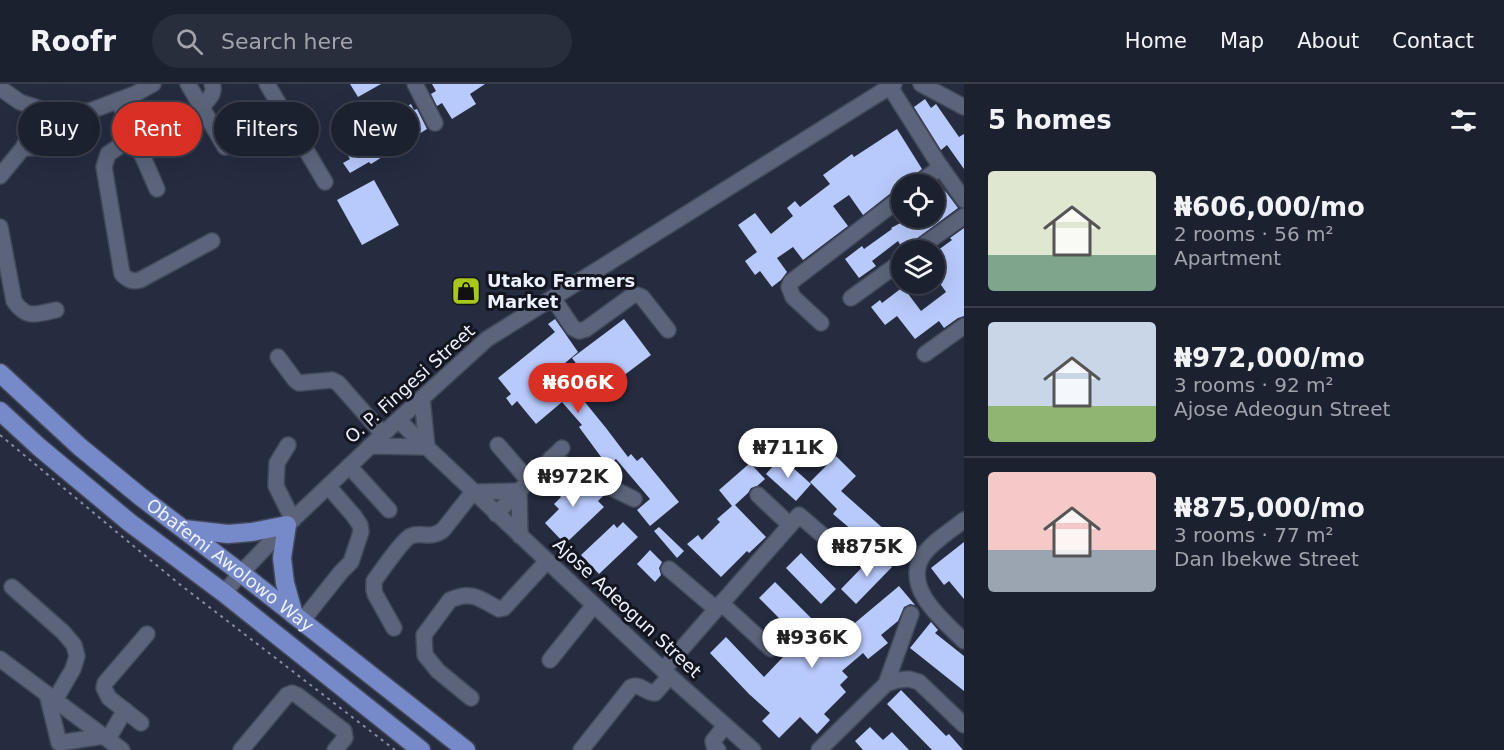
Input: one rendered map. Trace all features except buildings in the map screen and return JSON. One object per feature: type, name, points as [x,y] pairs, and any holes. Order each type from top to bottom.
[{"type":"main road","name":"Obafemi Awolowo Way","points":[[0,373],[80,447],[466,750]]},
{"type":"main road","name":"Obafemi Awolowo Way","points":[[0,411],[39,447],[129,522],[224,593],[421,750]]},
{"type":"main road","points":[[184,530],[228,534],[252,532],[290,522],[282,558],[285,583],[298,618]]},
{"type":"street","points":[[100,107],[135,94],[153,84]]},
{"type":"street","points":[[188,84],[199,102]]},
{"type":"street","points":[[202,105],[213,94],[212,84]]},
{"type":"street","points":[[267,84],[325,182]]},
{"type":"street","points":[[414,84],[435,123]]},
{"type":"street","points":[[921,84],[964,107]]},
{"type":"street","points":[[886,87],[964,200]]},
{"type":"street","name":"O. P. Fingesi Street","points":[[224,593],[290,522],[487,339],[886,87]]},
{"type":"street","points":[[0,88],[20,102]]},
{"type":"street","points":[[202,108],[214,128]]},
{"type":"street","points":[[112,151],[108,154],[104,168],[122,274],[134,282],[140,280],[212,241]]},
{"type":"street","points":[[0,176],[18,154]]},
{"type":"street","points":[[143,156],[157,189]]},
{"type":"street","points":[[932,174],[941,167]]},
{"type":"street","points":[[821,323],[793,297],[789,287],[791,282],[891,205]]},
{"type":"street","points":[[930,240],[964,216]]},
{"type":"street","points":[[0,227],[14,301],[20,309],[30,315],[56,310]]},
{"type":"street","points":[[851,298],[891,269]]},
{"type":"street","points":[[553,298],[573,328],[579,331],[633,295],[637,295],[642,297],[668,330]]},
{"type":"street","points":[[925,354],[964,327]]},
{"type":"street","points":[[278,357],[299,383],[332,380],[338,383],[383,434]]},
{"type":"street","points":[[370,446],[427,447],[422,398]]},
{"type":"street","name":"Ajose Adeogun Street","points":[[398,420],[667,673],[753,750]]},
{"type":"street","points":[[288,445],[277,463],[276,486],[290,522]]},
{"type":"street","points":[[498,446],[524,486],[520,536]]},
{"type":"street","points":[[496,514],[556,453],[634,499]]},
{"type":"street","points":[[349,466],[388,510]]},
{"type":"street","points":[[298,618],[351,562],[361,532],[360,525],[354,516],[328,486]]},
{"type":"street","points":[[394,628],[375,594],[374,581],[407,538],[416,534],[426,536],[438,534],[473,492],[524,486]]},
{"type":"street","points":[[758,495],[849,558]]},
{"type":"street","points":[[581,750],[631,687],[640,686],[653,694],[719,606],[794,520]]},
{"type":"street","points":[[964,520],[923,556],[918,576],[922,596],[964,641]]},
{"type":"street","points":[[471,698],[438,671],[425,655],[424,635],[450,600],[455,598],[475,596],[499,609],[504,608],[547,561]]},
{"type":"street","points":[[669,569],[771,649]]},
{"type":"street","points":[[12,586],[63,632],[74,645],[77,656],[73,669],[51,697],[57,747]]},
{"type":"street","points":[[550,660],[594,605]]},
{"type":"street","points":[[819,750],[886,684],[911,614]]},
{"type":"street","points":[[141,723],[109,698],[104,688],[105,683],[147,634]]},
{"type":"street","points":[[0,659],[122,750]]},
{"type":"street","points":[[886,684],[909,679],[919,682],[964,725]]},
{"type":"street","points":[[241,750],[286,695],[292,693],[344,731],[345,738],[335,750]]},
{"type":"street","points":[[57,747],[106,738],[125,710]]},
{"type":"street","points":[[57,747],[78,717]]},
{"type":"street","points":[[718,750],[713,741],[726,726]]},
{"type":"path","points":[[0,435],[178,583],[395,750]]},
{"type":"place","name":"Utako Farmers Market","points":[[466,291]]}]
